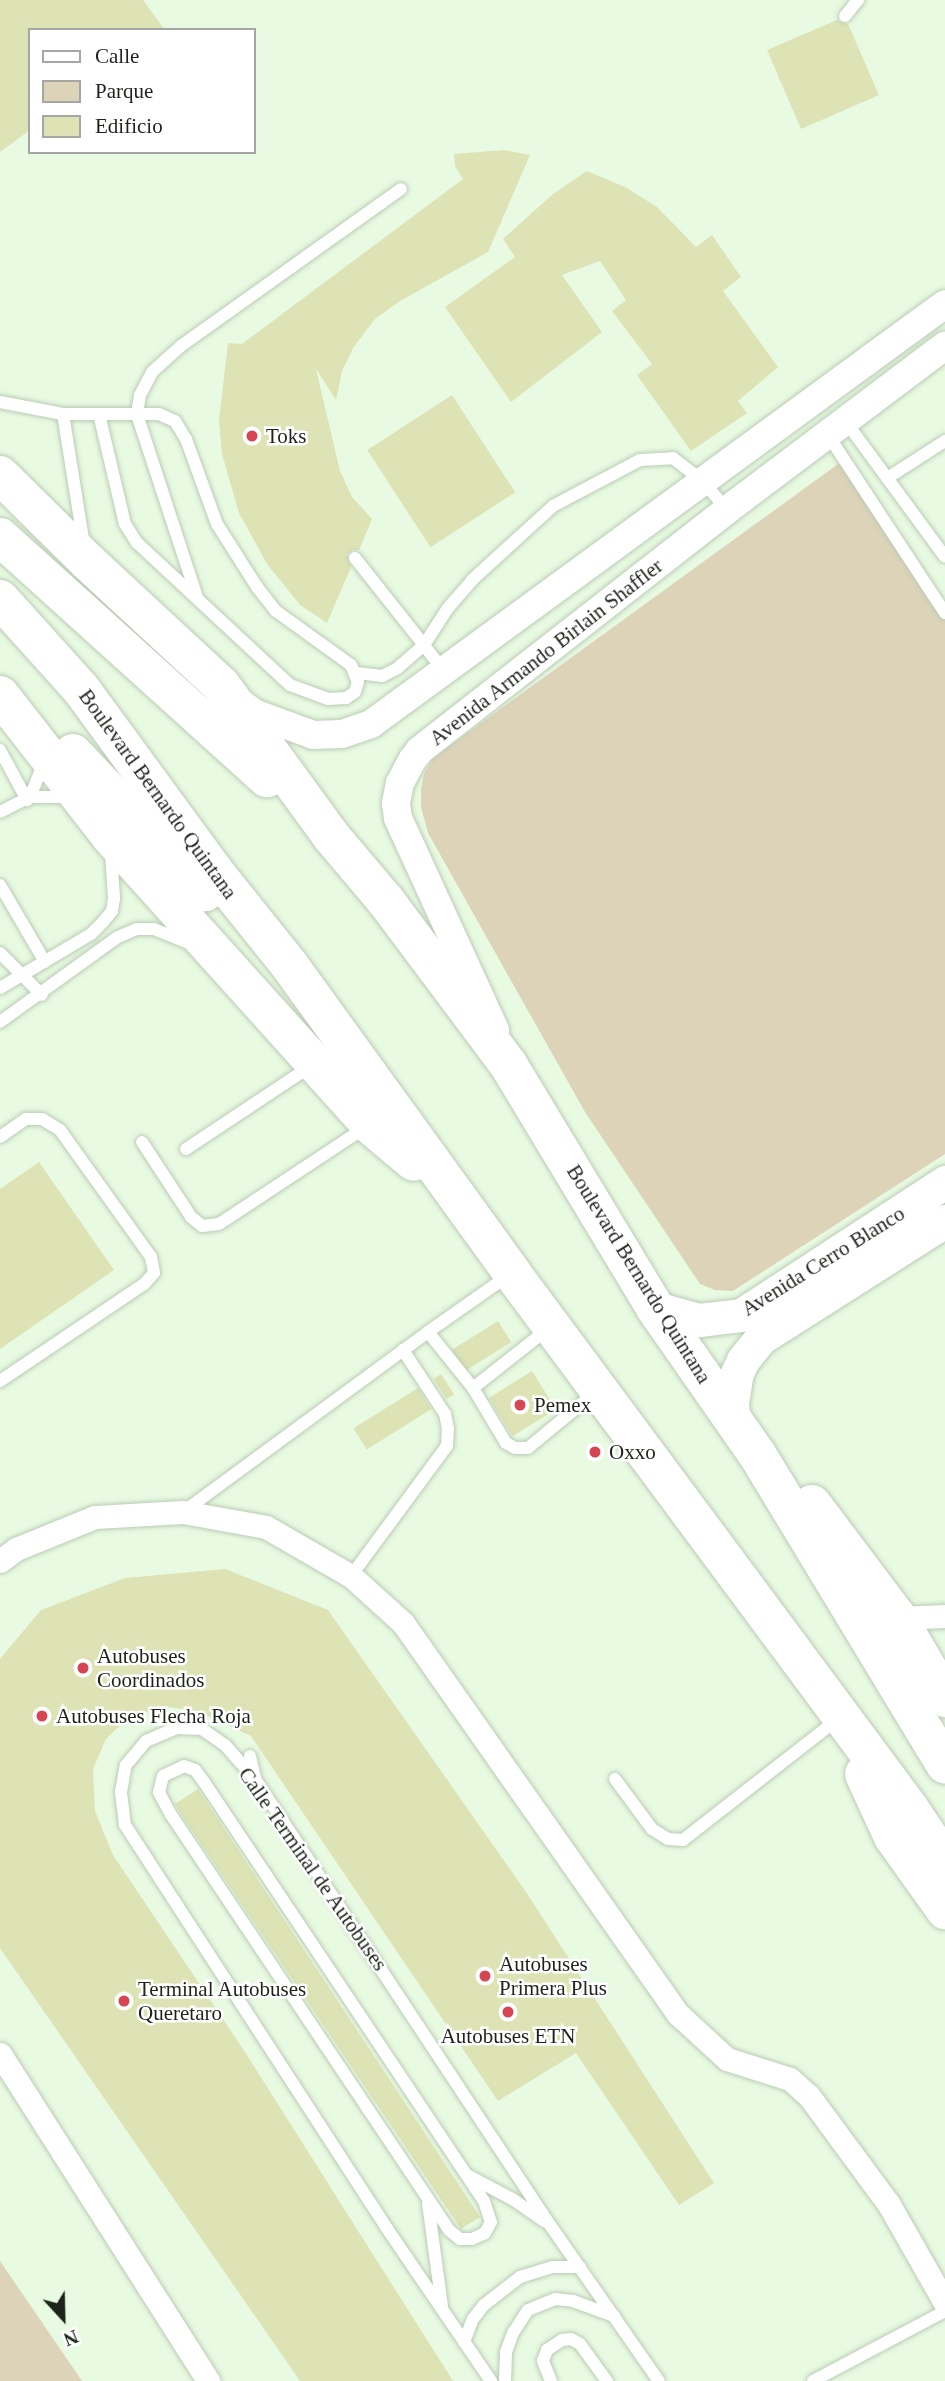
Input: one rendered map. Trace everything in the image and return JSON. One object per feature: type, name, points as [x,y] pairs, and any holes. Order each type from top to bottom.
[{"type":"highway","name":"Boulevard Bernardo Quintana","points":[[0,475],[87,561],[221,685],[331,836],[386,901],[508,1064],[655,1308],[757,1454],[945,1764]]},
{"type":"highway","name":"Boulevard Bernardo Quintana","points":[[0,537],[331,836]]},
{"type":"highway","name":"Boulevard Bernardo Quintana","points":[[0,599],[81,688],[214,872],[309,993],[512,1273],[600,1388],[945,1861]]},
{"type":"highway","name":"Boulevard Bernardo Quintana","points":[[0,669],[78,759],[204,892],[282,971],[309,993]]},
{"type":"highway","points":[[0,695],[110,835],[314,1064],[370,1125],[466,1207]]},
{"type":"highway","points":[[757,1454],[814,1506],[898,1618],[945,1698]]},
{"type":"highway","points":[[841,1717],[893,1837],[945,1910]]},
{"type":"main road","name":"Avenida Cerro Blanco","points":[[655,1308],[699,1320],[741,1315],[945,1182]]},
{"type":"main road","name":"Avenida Cerro Blanco","points":[[734,1423],[733,1395],[737,1373],[751,1348],[761,1338],[945,1221]]},
{"type":"street","name":"Avenida Armando Birlain Shaffler","points":[[221,685],[254,713],[299,732],[342,734],[371,724],[945,304]]},
{"type":"street","name":"Avenida Armando Birlain Shaffler","points":[[508,1064],[477,985],[402,831],[396,803],[400,783],[420,750],[727,510],[945,346]]},
{"type":"street","points":[[0,1561],[16,1549],[95,1517],[184,1512],[266,1527],[351,1576],[403,1623],[678,2014],[727,2059],[790,2079],[809,2096],[888,2203],[945,2303]]},
{"type":"street","points":[[898,1618],[945,1616]]},
{"type":"street","points":[[0,2053],[208,2381]]},
{"type":"lane","points":[[845,16],[858,0]]},
{"type":"lane","points":[[197,598],[137,414],[140,395],[152,372],[166,359],[401,189]]},
{"type":"lane","points":[[0,402],[63,414],[159,414],[175,421],[186,439],[217,524],[257,587],[276,611],[342,658],[356,673],[382,676],[398,668],[424,645],[448,608],[472,580],[553,506],[640,460],[673,458],[705,482],[727,510]]},
{"type":"lane","points":[[63,414],[87,561]]},
{"type":"lane","points":[[99,414],[125,524],[151,557],[290,685],[328,699],[346,698],[355,692],[356,673]]},
{"type":"lane","points":[[837,428],[889,477],[945,557]]},
{"type":"lane","points":[[837,428],[945,613]]},
{"type":"lane","points":[[889,477],[945,442]]},
{"type":"lane","points":[[355,558],[444,671]]},
{"type":"lane","points":[[0,750],[28,798]]},
{"type":"lane","points":[[28,798],[47,756]]},
{"type":"lane","points":[[0,812],[28,798],[79,797]]},
{"type":"lane","points":[[0,988],[91,934],[112,911],[114,881],[110,835]]},
{"type":"lane","points":[[0,885],[45,962]]},
{"type":"lane","points":[[0,1023],[43,995],[118,937],[137,929],[155,929],[177,936],[252,993]]},
{"type":"lane","points":[[0,953],[43,995]]},
{"type":"lane","points":[[186,1149],[314,1064]]},
{"type":"lane","points":[[0,1137],[26,1119],[42,1119],[60,1129],[151,1257],[154,1273],[144,1284],[0,1381]]},
{"type":"lane","points":[[142,1142],[191,1217],[202,1226],[219,1224],[370,1125]]},
{"type":"lane","points":[[184,1512],[512,1273]]},
{"type":"lane","points":[[474,1388],[553,1325]]},
{"type":"lane","points":[[428,1332],[474,1388],[506,1443],[515,1448],[528,1448],[600,1388]]},
{"type":"lane","points":[[351,1576],[447,1446],[449,1429],[445,1414],[403,1350]]},
{"type":"lane","points":[[615,1779],[652,1829],[668,1839],[683,1840],[841,1717]]},
{"type":"lane","name":"Calle Terminal de Autobuses","points":[[491,2381],[125,1825],[121,1792],[127,1765],[146,1741],[176,1728],[205,1726],[255,1779],[550,2225],[659,2381]]},
{"type":"lane","points":[[250,1756],[255,1779]]},
{"type":"lane","points":[[184,1766],[195,1770],[204,1782],[467,2175],[490,2212],[491,2222],[485,2233],[472,2239],[460,2239],[449,2230],[427,2196],[166,1808],[159,1792],[163,1776],[174,1769],[184,1766]]},
{"type":"lane","points":[[467,2175],[514,2200],[550,2225]]},
{"type":"lane","points":[[427,2196],[442,2309]]},
{"type":"lane","points":[[464,2342],[473,2319],[484,2305],[520,2277],[552,2267],[580,2267]]},
{"type":"lane","points":[[505,2381],[506,2353],[513,2333],[528,2310],[555,2299],[573,2301],[614,2316]]},
{"type":"lane","points":[[813,2381],[945,2311]]},
{"type":"lane","points":[[551,2381],[543,2361],[547,2350],[562,2340],[571,2339],[580,2344],[607,2381]]},
{"type":"green space","points":[[845,459],[945,620],[945,1154],[733,1291],[715,1290],[700,1284],[585,1112],[428,833],[421,807],[421,789],[424,774],[433,758]]},
{"type":"green space","points":[[0,2261],[82,2381],[0,2381]]},
{"type":"building","points":[[0,0],[143,0],[164,28],[28,28],[28,131],[0,152]]},
{"type":"building","points":[[837,20],[848,24],[879,95],[801,129],[767,50]]},
{"type":"building","points":[[504,150],[530,155],[488,252],[400,301],[375,319],[353,348],[342,371],[336,400],[316,369],[340,471],[352,497],[372,519],[359,550],[347,554],[351,567],[327,623],[300,605],[267,564],[239,513],[222,454],[219,420],[228,343],[242,344],[463,179],[455,166],[454,154]]},
{"type":"building","points":[[587,171],[627,188],[657,207],[696,247],[712,235],[741,277],[723,291],[778,367],[738,401],[747,413],[691,451],[637,375],[652,364],[612,311],[626,300],[600,261],[562,275],[602,332],[511,402],[445,307],[515,257],[503,239],[553,194]]},
{"type":"building","points":[[452,395],[515,492],[430,547],[367,450]]},
{"type":"building","points":[[39,1162],[114,1270],[0,1349],[0,1189]]},
{"type":"building","name":"Pemex","points":[[498,1321],[511,1342],[465,1371],[452,1350]]},
{"type":"building","name":"Pemex","points":[[532,1371],[556,1409],[513,1436],[489,1398]]},
{"type":"building","points":[[441,1374],[454,1394],[447,1399],[433,1379]]},
{"type":"building","points":[[418,1388],[431,1409],[367,1449],[354,1428]]},
{"type":"building","name":"Terminal Autobuses Queretaro","points":[[225,1569],[328,1610],[526,1892],[714,2183],[679,2205],[576,2053],[498,2101],[251,1736],[197,1711],[168,1707],[129,1717],[106,1739],[93,1769],[95,1811],[113,1855],[245,2052],[453,2381],[300,2381],[0,1948],[0,1659],[41,1610],[125,1578]]},
{"type":"building","points":[[198,1789],[480,2217],[461,2229],[179,1811],[175,1804]]},
{"type":"place","name":"Toks","points":[[252,436]]},
{"type":"place","name":"Pemex","points":[[520,1405]]},
{"type":"place","name":"Oxxo","points":[[595,1452]]},
{"type":"place","name":"Autobuses Coordinados","points":[[83,1668]]},
{"type":"place","name":"Autobuses Flecha Roja","points":[[42,1716]]},
{"type":"place","name":"Autobuses Primera Plus","points":[[485,1976]]},
{"type":"place","name":"Terminal Autobuses Queretaro","points":[[124,2001]]},
{"type":"place","name":"Autobuses ETN","points":[[508,2012]]}]
